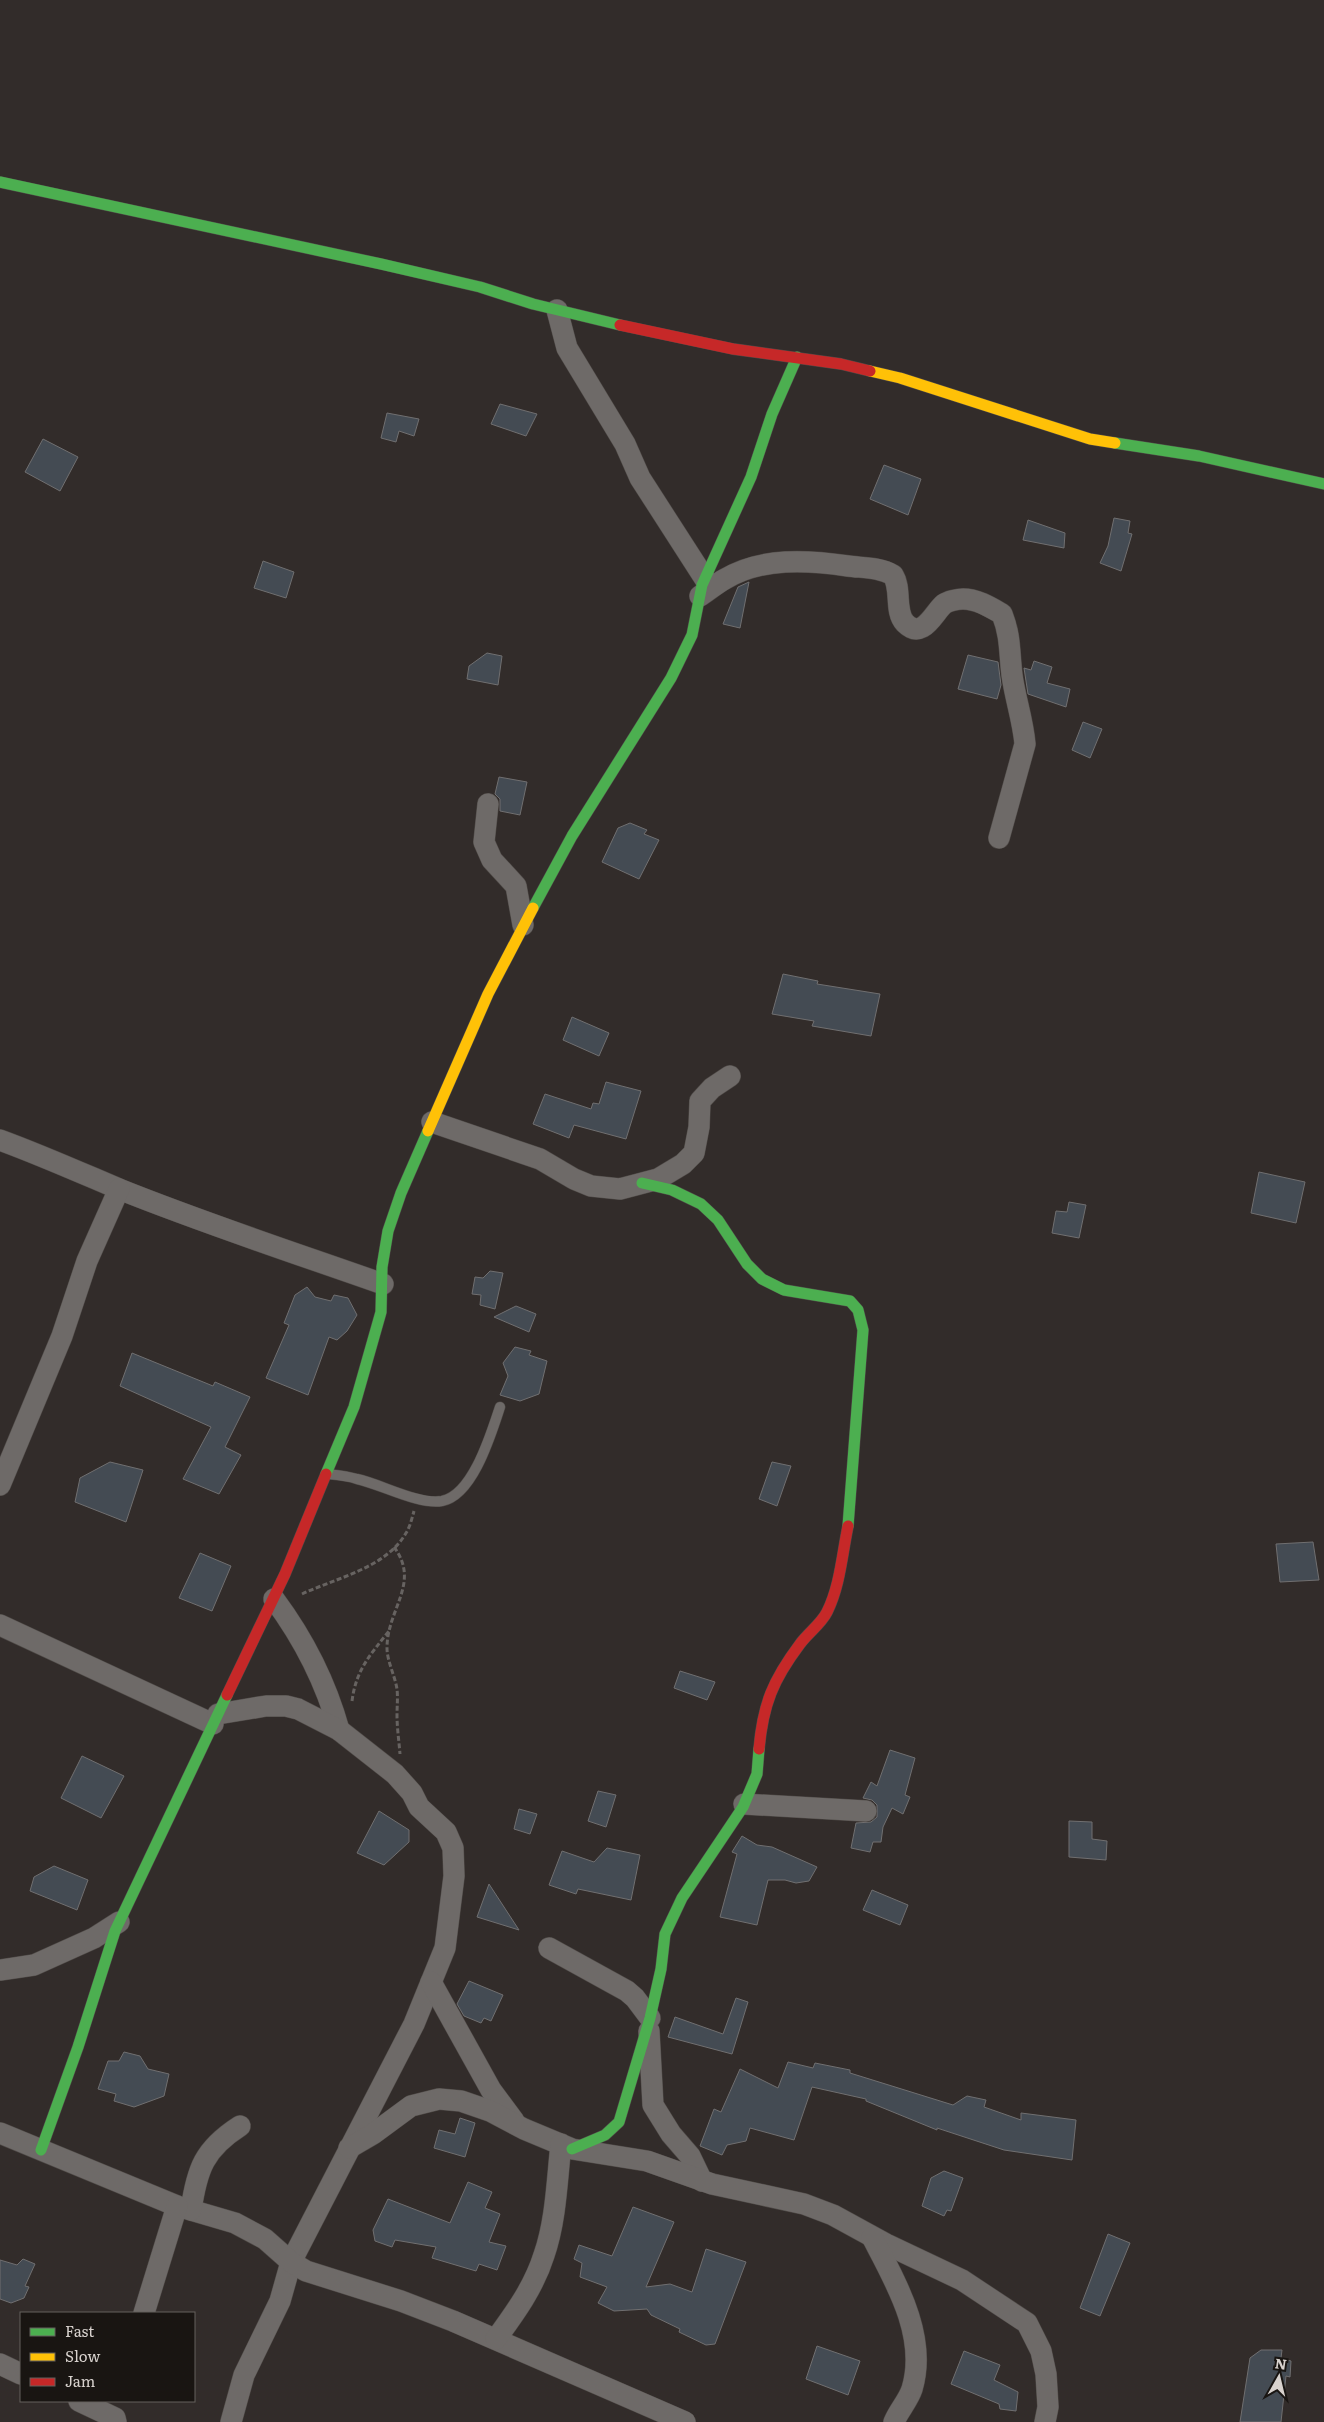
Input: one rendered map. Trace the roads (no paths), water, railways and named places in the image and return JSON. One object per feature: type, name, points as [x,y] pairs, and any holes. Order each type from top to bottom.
[{"type":"street","points":[[0,182],[381,264],[480,287],[557,310],[733,349],[840,364],[900,378],[1090,439],[1199,456],[1324,484]]},
{"type":"street","points":[[557,310],[567,348],[625,444],[640,478],[702,588]]},
{"type":"street","points":[[41,2150],[119,1922],[215,1719],[277,1603],[326,1474],[354,1407],[382,1312],[382,1267],[388,1231],[401,1193],[488,994],[523,925],[572,836],[671,678],[692,635],[702,588],[751,477],[772,414],[797,357]]},
{"type":"street","points":[[702,588],[752,568],[780,562],[822,562],[873,568],[893,575],[898,586],[901,615],[904,622],[914,627],[922,627],[931,622],[945,604],[961,599],[980,602],[1002,614],[1009,632],[1012,675],[1024,728],[1025,744],[999,838]]},
{"type":"street","points":[[488,804],[484,842],[492,860],[516,886],[523,925]]},
{"type":"street","points":[[432,1122],[540,1159],[574,1179],[591,1186],[620,1189],[666,1174],[683,1164],[694,1153],[699,1127],[700,1101],[712,1088],[730,1076]]},
{"type":"street","points":[[0,1140],[49,1158],[119,1188],[383,1284]]},
{"type":"street","points":[[566,2146],[605,2135],[618,2122],[649,2020],[661,1969],[665,1934],[682,1898],[744,1804],[757,1774],[761,1724],[769,1693],[782,1668],[801,1642],[826,1614],[835,1594],[848,1524],[859,1400],[863,1330],[858,1310],[850,1301],[784,1290],[762,1279],[747,1264],[718,1220],[701,1204],[672,1190],[642,1183]]},
{"type":"street","points":[[0,1485],[62,1336],[87,1260],[119,1188]]},
{"type":"street","points":[[277,1603],[326,1687],[338,1728]]},
{"type":"street","points":[[0,1625],[215,1719],[266,1706],[286,1706],[298,1709],[338,1728],[395,1774],[419,1807],[446,1832],[452,1848],[454,1876],[445,1948],[432,1982],[414,2024],[348,2148],[291,2262],[280,2301],[244,2374],[230,2422]]},
{"type":"street","points":[[744,1804],[866,1811]]},
{"type":"street","points":[[0,1970],[34,1965],[94,1938],[119,1922]]},
{"type":"street","points":[[549,1948],[627,1991],[635,1998],[649,2020],[652,2104],[671,2134],[690,2156],[702,2181]]},
{"type":"street","points":[[432,1982],[491,2090],[518,2126]]},
{"type":"street","points":[[348,2148],[373,2134],[411,2106],[439,2099],[461,2101],[490,2111],[518,2126],[566,2146],[647,2161],[702,2181],[804,2204],[833,2215],[962,2280],[1027,2323],[1041,2351],[1046,2374],[1048,2407],[1045,2422]]},
{"type":"street","points":[[144,2312],[201,2164],[213,2147],[240,2126]]},
{"type":"street","points":[[0,2133],[184,2208],[235,2223],[265,2239],[291,2262],[322,2278],[401,2301],[496,2339],[684,2422]]},
{"type":"street","points":[[496,2339],[530,2288],[545,2254],[566,2146]]},
{"type":"street","points":[[872,2236],[896,2282],[909,2317],[915,2349],[915,2372],[912,2388],[894,2422]]},
{"type":"street","points":[[0,2364],[20,2374]]},
{"type":"street","points":[[81,2402],[116,2416]]},
{"type":"lane","points":[[326,1474],[357,1479],[419,1498],[441,1501],[461,1491],[473,1474],[500,1407]]}]
